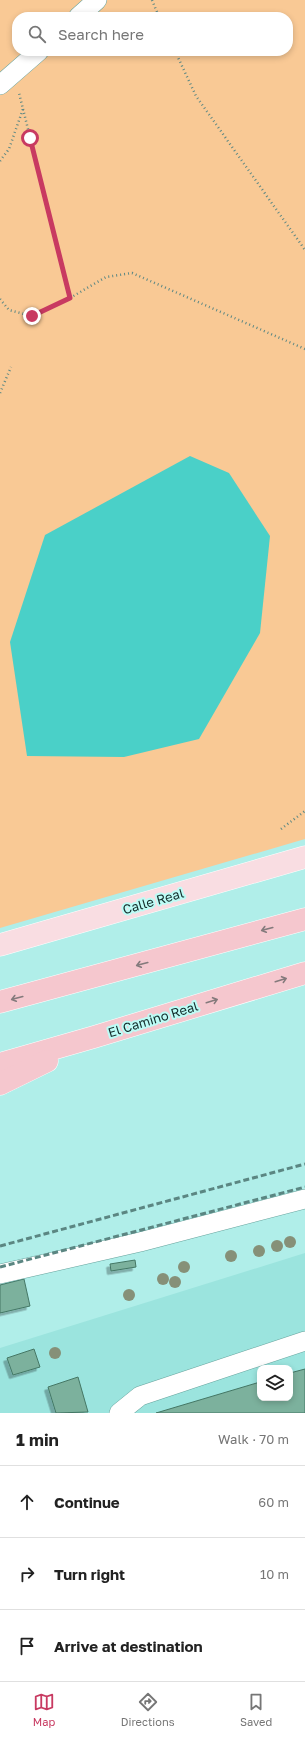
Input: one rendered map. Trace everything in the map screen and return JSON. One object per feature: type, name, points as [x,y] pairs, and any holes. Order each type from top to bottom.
[{"type":"highway","points":[[0,1002],[305,919]]},
{"type":"highway","name":"El Camino Real","points":[[0,1064],[305,973]]},
{"type":"highway","points":[[0,1084],[94,1037]]},
{"type":"main road","name":"Calle Real","points":[[0,945],[305,857]]},
{"type":"lane","points":[[84,12],[97,0]]},
{"type":"lane","points":[[7,79],[33,56]]},
{"type":"lane","points":[[0,1274],[140,1242],[305,1199]]},
{"type":"lane","points":[[119,1413],[140,1396],[305,1341]]},
{"type":"path","points":[[152,0],[157,12]]},
{"type":"path","points":[[177,56],[196,96],[305,250]]},
{"type":"path","points":[[7,79],[23,109],[70,298]]},
{"type":"path","points":[[0,161],[9,149],[23,109]]},
{"type":"path","points":[[0,299],[9,310],[32,316],[70,298],[106,277],[132,273],[305,349]]},
{"type":"path","points":[[0,393],[11,367]]},
{"type":"path","points":[[280,828],[305,811]]},
{"type":"shaded area","points":[[0,0],[305,0],[305,839],[0,928]]},
{"type":"shaded area","points":[[190,456],[229,473],[270,536],[260,633],[199,739],[124,757],[27,756],[10,642],[45,535]]},
{"type":"shaded area","points":[[305,1253],[305,1413],[0,1413],[0,1348]]},
{"type":"building","points":[[135,1260],[136,1267],[111,1271],[110,1264]]},
{"type":"building","points":[[24,1279],[30,1306],[0,1313],[0,1285]]},
{"type":"building","points":[[34,1349],[40,1367],[13,1375],[7,1358]]},
{"type":"building","points":[[305,1369],[305,1413],[156,1413],[257,1383],[257,1401],[293,1401],[293,1372]]},
{"type":"building","points":[[78,1377],[88,1412],[56,1413],[48,1387]]},
{"type":"railway","points":[[0,1246],[305,1164]]},
{"type":"railway","points":[[0,1267],[305,1187]]},
{"type":"route","points":[[30,138],[70,298],[32,316]]}]
